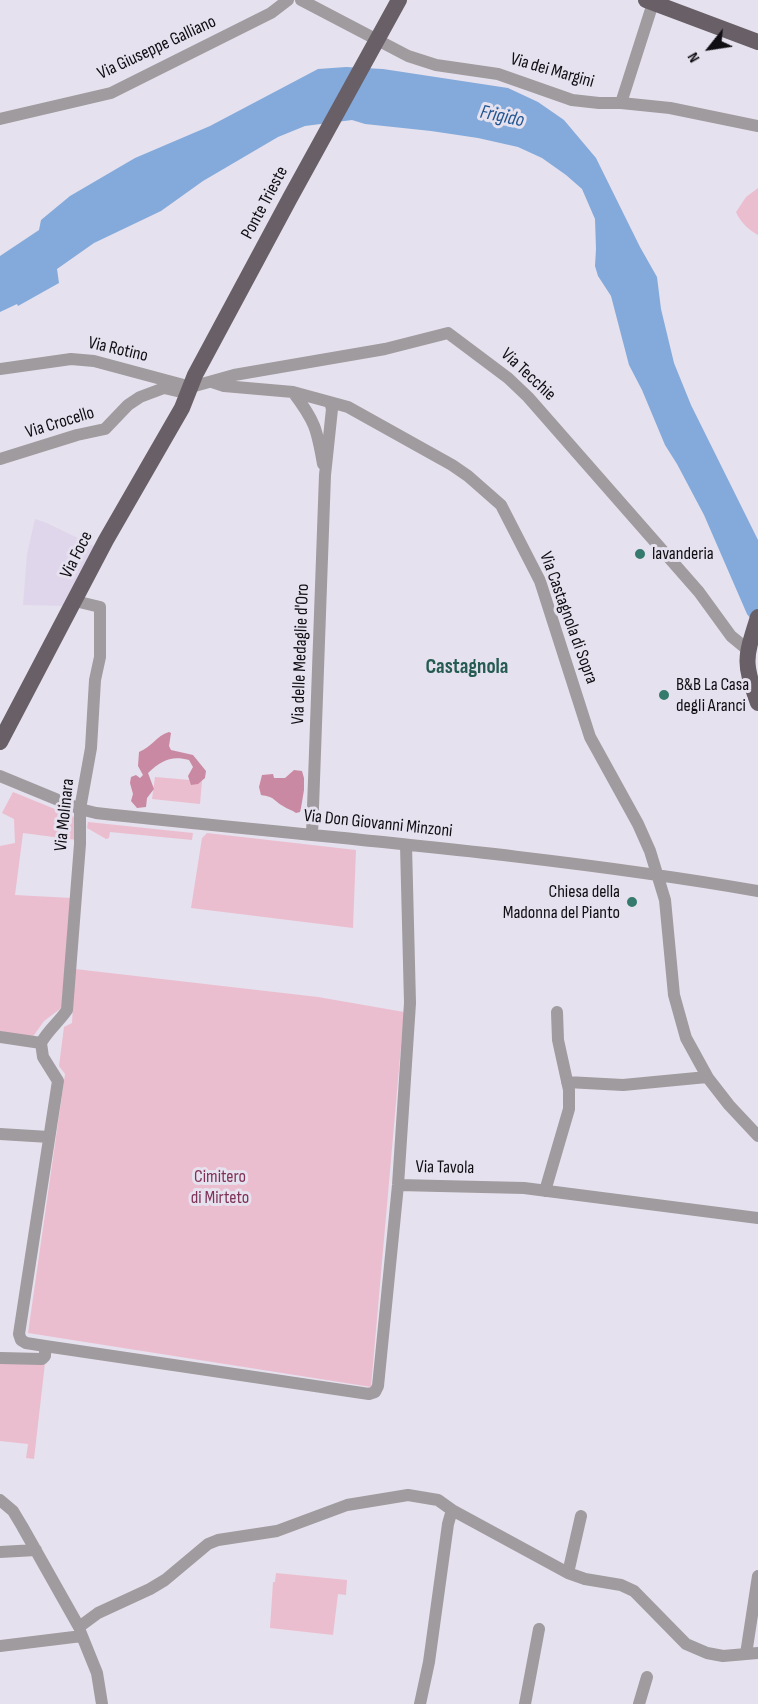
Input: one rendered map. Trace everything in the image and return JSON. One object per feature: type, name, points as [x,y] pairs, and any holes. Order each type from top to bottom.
[{"type":"main road","name":"Ponte Trieste","points":[[192,386],[399,0]]},
{"type":"main road","points":[[651,1],[758,42]]},
{"type":"main road","name":"Via Foce","points":[[0,742],[106,540],[192,386]]},
{"type":"main road","points":[[757,698],[746,664],[758,617]]},
{"type":"street","name":"Via Giuseppe Galliano","points":[[0,119],[111,93],[271,13],[288,0]]},
{"type":"street","name":"Via dei Margini","points":[[301,0],[374,44],[436,65],[498,74],[572,100],[670,108],[758,126]]},
{"type":"street","points":[[621,103],[651,1]]},
{"type":"street","name":"Via Tecchie","points":[[192,386],[234,375],[385,349],[448,333],[508,378],[528,397],[699,592],[731,636],[749,647]]},
{"type":"street","name":"Via Rotino","points":[[0,369],[51,360],[94,361],[192,386]]},
{"type":"street","name":"Via Castagnola di Sopra","points":[[212,382],[224,386],[293,392],[348,407],[452,465],[501,505],[540,580],[590,737],[638,824],[650,851],[665,900],[674,995],[686,1038],[707,1077],[758,1136]]},
{"type":"street","name":"Via Crocello","points":[[0,459],[77,435],[105,429],[128,405],[140,397],[159,389],[192,386]]},
{"type":"street","name":"Via delle Medaglie d'Oro","points":[[293,392],[317,428],[326,475]]},
{"type":"street","points":[[317,428],[321,413],[330,402]]},
{"type":"street","name":"Via delle Medaglie d'Oro","points":[[312,835],[326,475],[332,409],[330,402]]},
{"type":"street","name":"Via Molinara","points":[[41,1043],[48,1031],[61,1020],[67,1010],[81,809],[91,748],[95,680],[100,657],[100,607],[75,601]]},
{"type":"street","name":"Via Don Giovanni Minzoni","points":[[0,776],[96,813],[656,874],[758,891]]},
{"type":"street","name":"Via Tavola","points":[[406,845],[410,1003],[398,1185],[524,1188],[758,1218]]},
{"type":"street","points":[[545,1191],[569,1109],[567,1082],[558,1040],[558,1012]]},
{"type":"street","points":[[0,1037],[41,1043],[44,1057],[58,1081],[20,1334],[21,1340],[26,1343],[369,1394],[375,1392],[378,1386],[398,1185]]},
{"type":"street","points":[[567,1082],[622,1085],[707,1077]]},
{"type":"street","points":[[0,1134],[49,1137]]},
{"type":"street","points":[[0,1358],[42,1359],[45,1346]]},
{"type":"street","points":[[0,1646],[80,1631],[98,1613],[157,1585],[208,1544],[218,1540],[277,1531],[347,1504],[408,1495],[438,1500],[452,1510],[567,1573],[585,1579],[621,1585],[634,1592],[686,1644],[707,1653],[723,1656],[752,1654],[758,1576]]},
{"type":"street","points":[[0,1500],[13,1511],[80,1631],[97,1673],[102,1704]]},
{"type":"street","points":[[420,1704],[429,1662],[448,1524],[452,1510]]},
{"type":"street","points":[[567,1573],[581,1516]]},
{"type":"street","points":[[0,1552],[36,1550]]},
{"type":"street","points":[[525,1704],[539,1629]]},
{"type":"street","points":[[639,1704],[647,1677]]},
{"type":"shaded area","points":[[35,519],[96,547],[65,606],[23,605],[27,554]]},
{"type":"shaded area","points":[[169,732],[171,733],[169,746],[171,750],[193,755],[206,771],[205,778],[198,784],[191,785],[188,776],[193,767],[189,760],[177,758],[167,760],[148,773],[154,789],[147,798],[146,807],[137,808],[131,801],[133,794],[130,783],[131,777],[136,775],[140,778],[143,775],[138,766],[139,752]]},
{"type":"shaded area","points":[[294,770],[302,771],[304,778],[301,808],[300,812],[296,813],[271,798],[261,795],[259,787],[262,775],[273,774],[274,778],[285,778]]},
{"type":"green space","points":[[758,188],[758,235],[745,225],[736,212],[746,197]]},
{"type":"green space","points":[[155,777],[202,781],[200,804],[152,799]]},
{"type":"green space","points":[[13,792],[77,818],[77,840],[23,833],[15,895],[72,898],[64,1006],[44,1021],[32,1038],[0,1031],[0,846],[15,843],[14,819],[2,813]]},
{"type":"green space","points":[[88,822],[193,833],[192,840],[110,832],[109,838],[106,839],[87,828]]},
{"type":"green space","points":[[207,833],[356,850],[353,928],[191,908],[202,838]]},
{"type":"green space","name":"Cimitero di Mirteto","points":[[75,969],[318,997],[404,1012],[371,1387],[28,1333],[65,1074],[59,1066],[64,1027],[72,1023]]},
{"type":"green space","points":[[0,1361],[45,1363],[34,1459],[26,1458],[28,1444],[0,1441]]},
{"type":"green space","points":[[276,1573],[347,1580],[346,1595],[338,1594],[333,1635],[270,1628],[273,1582],[275,1582]]},
{"type":"water","name":"Frigido","points":[[346,67],[383,69],[508,88],[538,102],[564,120],[596,158],[657,277],[661,309],[674,363],[691,405],[758,540],[758,628],[747,614],[704,515],[665,445],[629,365],[611,296],[598,276],[595,266],[595,219],[582,189],[542,158],[518,147],[478,138],[365,124],[352,120],[305,126],[278,137],[203,181],[161,211],[94,243],[57,269],[59,283],[18,306],[17,304],[0,312],[0,256],[39,230],[41,220],[70,196],[135,158],[210,126],[318,69]]},
{"type":"place","name":"lavanderia","points":[[640,554]]},
{"type":"place","name":"B&B La Casa degli Aranci","points":[[664,695]]},
{"type":"place","name":"Chiesa della Madonna del Pianto","points":[[632,902]]},
{"type":"district","name":"Castagnola","points":[[467,668]]}]
